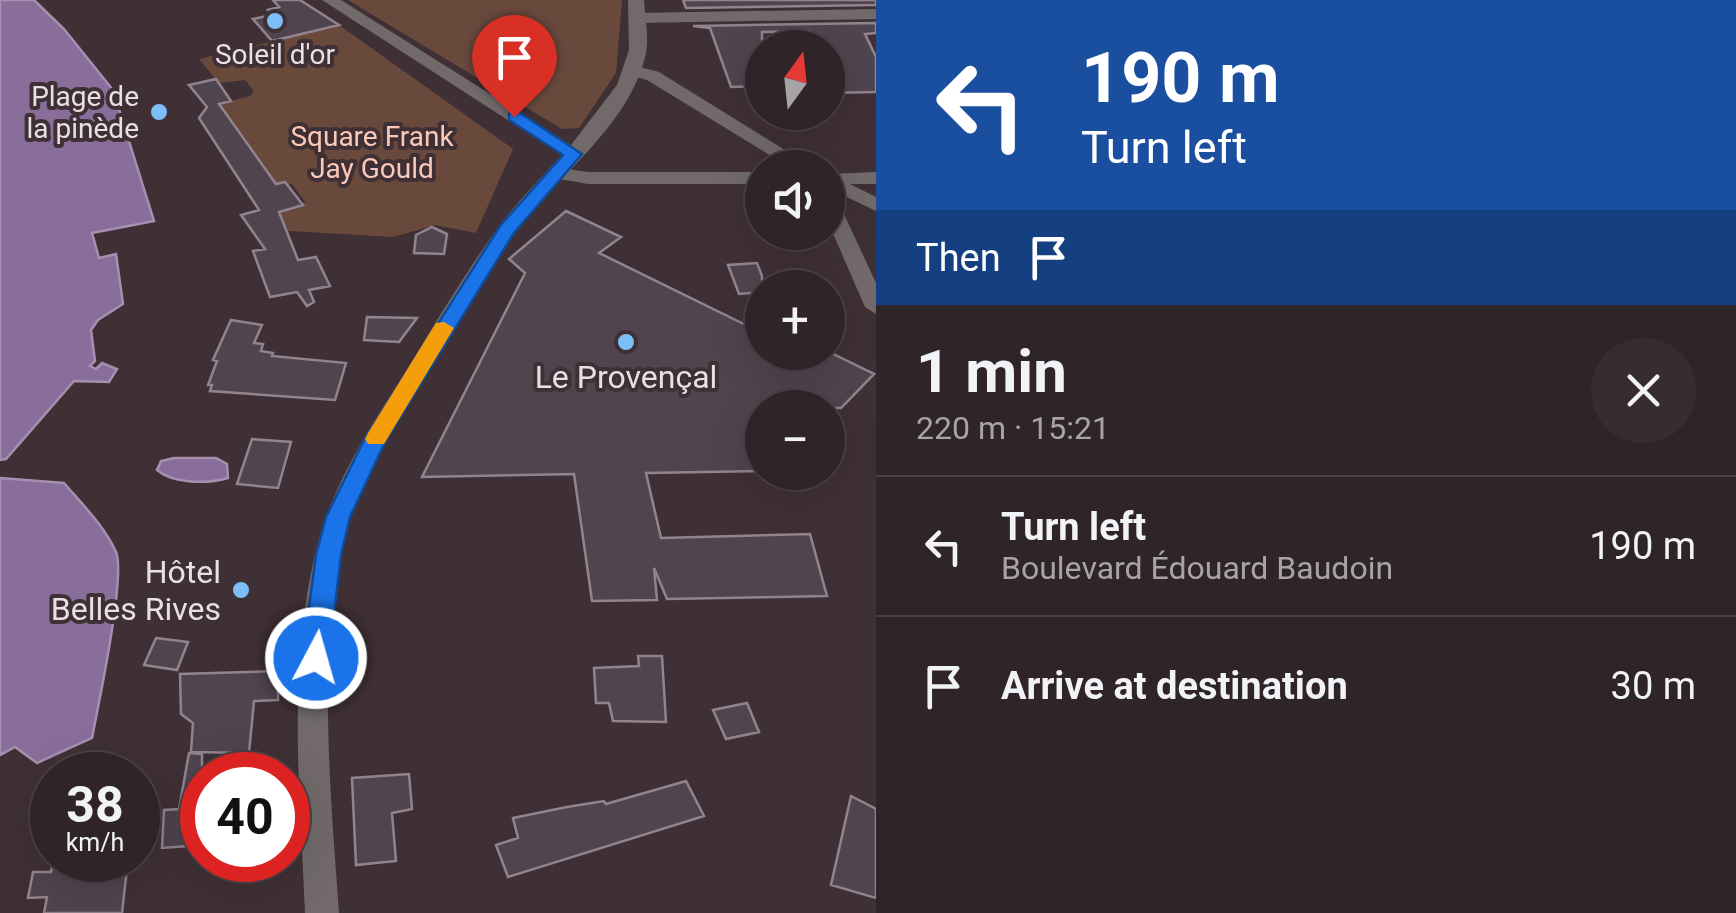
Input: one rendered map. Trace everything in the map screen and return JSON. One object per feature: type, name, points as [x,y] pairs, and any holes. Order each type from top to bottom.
[{"type":"street","points":[[330,0],[573,154],[588,178],[745,178]]},
{"type":"street","points":[[322,913],[316,804],[316,658],[328,555],[338,517],[376,440],[506,230],[617,100],[638,50],[636,9],[876,14]]},
{"type":"street","points":[[632,70],[653,76],[775,150]]},
{"type":"street","points":[[845,179],[876,178]]},
{"type":"street","points":[[845,189],[876,205]]},
{"type":"street","points":[[845,238],[876,307]]},
{"type":"green space","points":[[348,0],[622,0],[616,73],[579,128],[562,129]]},
{"type":"green space","name":"Square Frank Jay Gould","points":[[339,25],[513,149],[476,233],[435,225],[393,237],[255,229],[246,222],[305,202],[292,184],[262,188],[218,104],[250,96],[254,91],[245,80],[219,83],[199,59]]},
{"type":"shaded area","points":[[0,0],[34,0],[64,29],[113,90],[154,221],[92,233],[99,258],[116,254],[123,304],[98,320],[91,330],[95,361],[90,366],[96,369],[102,363],[117,369],[109,382],[74,381],[6,459],[0,460]]},
{"type":"shaded area","points":[[216,458],[227,464],[228,478],[191,482],[157,470],[161,461]]},
{"type":"shaded area","points":[[0,478],[64,483],[106,534],[116,552],[118,566],[110,642],[92,738],[61,752],[30,752],[30,758],[15,747],[0,755]]},
{"type":"building","name":"Soleil d'or","points":[[273,0],[300,0],[339,25],[272,41],[253,19],[272,15],[268,10],[279,7]]},
{"type":"building","points":[[683,0],[876,0],[876,5],[686,8]]},
{"type":"building","points":[[876,23],[876,33],[865,34],[876,57],[876,92],[845,93],[845,30],[745,30],[745,87],[731,87],[710,28],[693,26]]},
{"type":"building","points":[[216,79],[231,101],[219,104],[276,184],[285,182],[303,205],[279,212],[298,260],[316,257],[330,286],[309,290],[314,302],[307,306],[297,292],[270,297],[253,251],[265,249],[241,215],[259,210],[199,118],[207,107],[189,85]]},
{"type":"building","name":"Le Provençal","points":[[566,211],[621,237],[599,253],[745,325],[745,370],[845,370],[845,360],[874,374],[845,404],[845,390],[745,390],[745,471],[646,473],[661,538],[810,534],[827,596],[667,599],[654,568],[657,600],[592,601],[574,474],[422,477],[525,273],[509,259]]},
{"type":"building","points":[[432,227],[447,234],[444,254],[414,253],[416,235]]},
{"type":"building","points":[[757,263],[760,270],[745,270],[745,293],[739,294],[728,265]]},
{"type":"building","points":[[367,317],[417,318],[399,342],[364,340]]},
{"type":"building","points":[[231,320],[262,325],[254,343],[263,344],[261,351],[273,353],[272,356],[346,363],[335,400],[210,391],[212,385],[208,385],[217,361],[213,360]]},
{"type":"building","points":[[252,439],[291,442],[278,488],[237,484]]},
{"type":"building","points":[[156,638],[188,642],[177,670],[144,665]]},
{"type":"building","points":[[638,656],[662,656],[666,722],[613,721],[609,703],[596,703],[594,668],[639,666]]},
{"type":"building","points":[[278,671],[278,700],[254,701],[249,752],[191,752],[193,723],[181,714],[180,674]]},
{"type":"building","points":[[747,703],[759,732],[726,739],[713,710]]},
{"type":"building","points":[[409,774],[412,809],[392,813],[396,861],[356,865],[352,778]]},
{"type":"building","points":[[686,781],[704,816],[508,877],[496,845],[518,838],[513,818],[604,801],[606,804]]},
{"type":"building","points":[[851,796],[876,809],[876,898],[831,885]]},
{"type":"building","points":[[180,803],[180,847],[162,848],[164,810],[179,809]]},
{"type":"building","points":[[31,882],[126,882],[122,913],[44,913],[47,897],[28,898]]},
{"type":"slow traffic","points":[[376,439],[444,328]]},
{"type":"place","name":"Soleil d'or","points":[[275,21]]},
{"type":"place","name":"Plage de la pinède","points":[[159,112]]},
{"type":"place","name":"Le Provençal","points":[[626,342]]},
{"type":"place","name":"Hôtel Belles Rives","points":[[241,590]]},
{"type":"route","points":[[316,658],[328,555],[338,517],[356,477],[506,230],[573,154],[514,117]]}]
